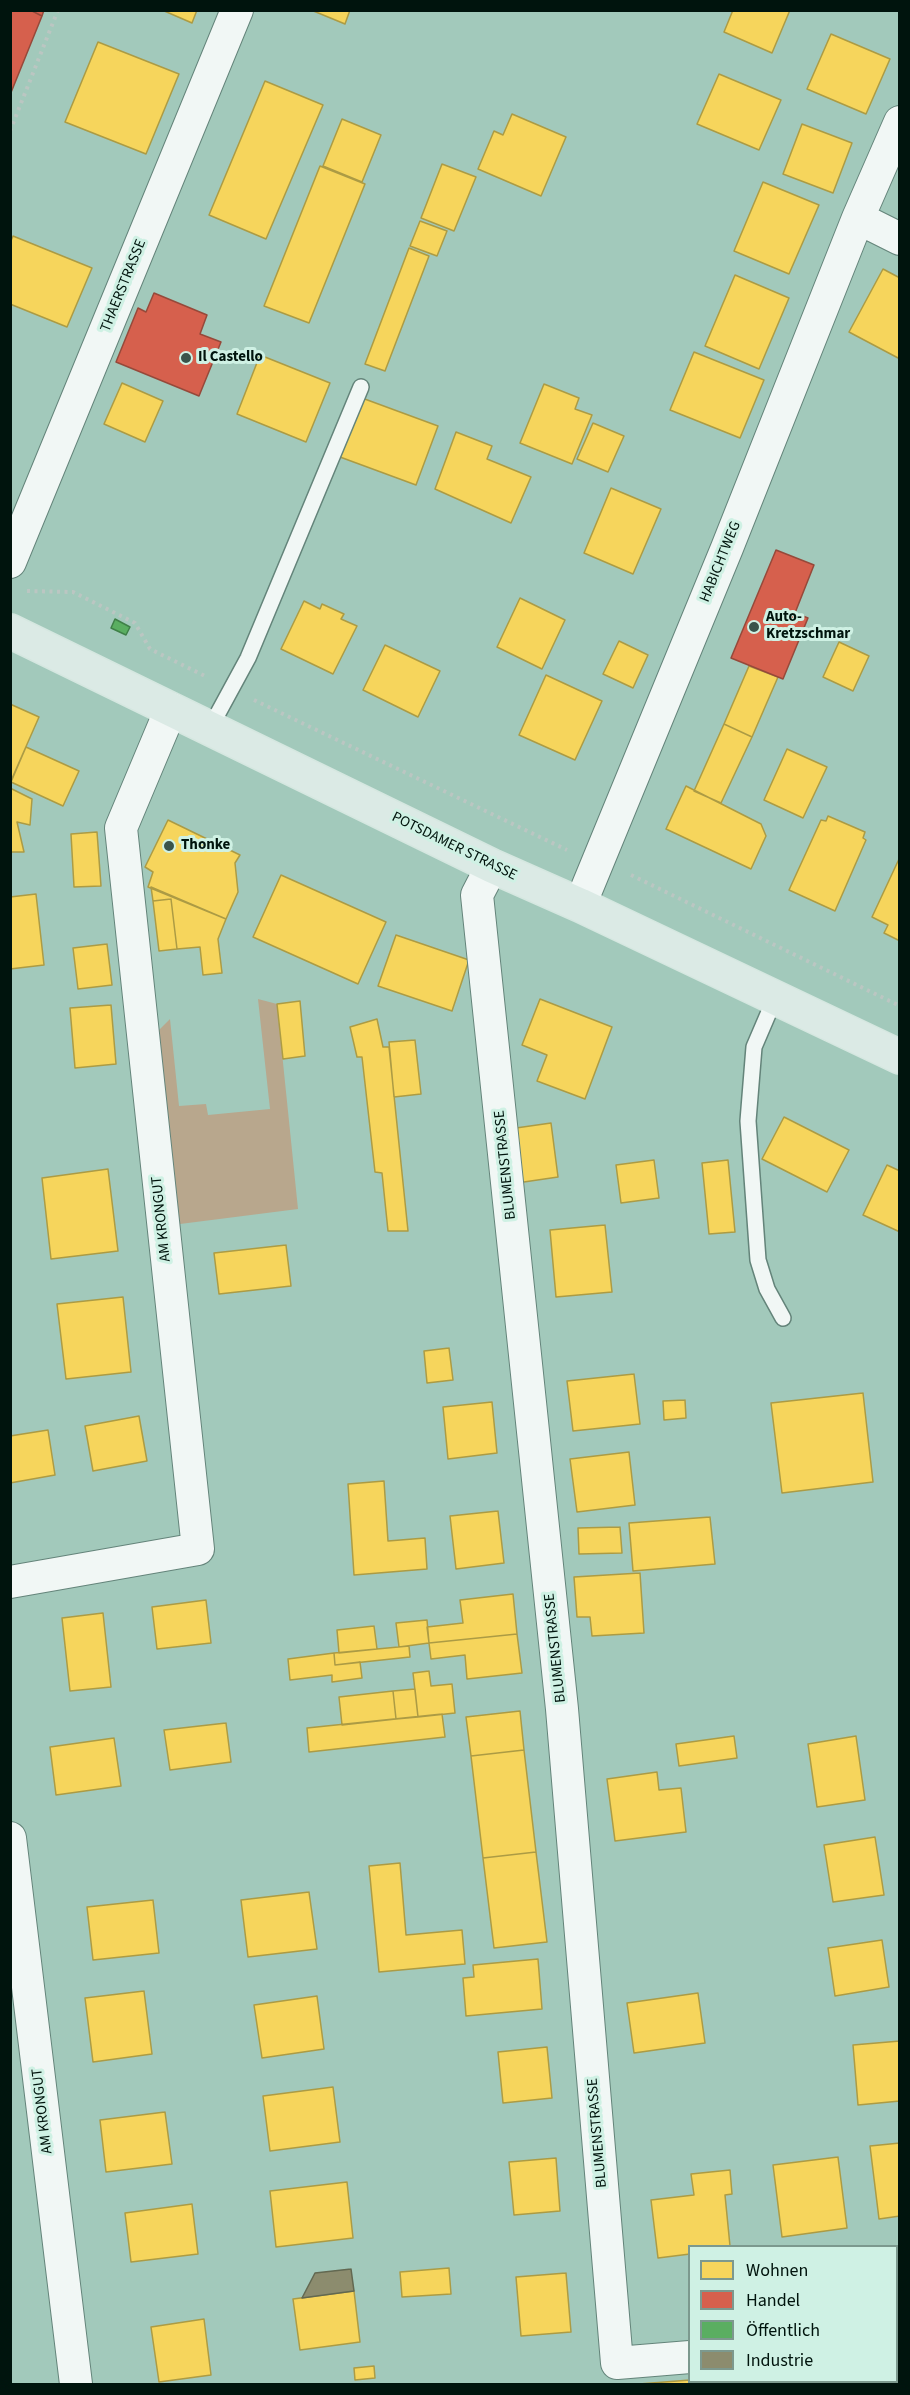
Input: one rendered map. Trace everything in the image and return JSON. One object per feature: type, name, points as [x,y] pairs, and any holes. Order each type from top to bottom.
[{"type":"main road","name":"POTSDAMER STRASSE","points":[[10,631],[492,866],[580,905],[900,1057]]},
{"type":"street","name":"THAERSTRASSE","points":[[10,562],[237,10]]},
{"type":"street","name":"HABICHTWEG","points":[[580,905],[731,537],[858,218],[900,123]]},
{"type":"street","points":[[858,218],[900,239]]},
{"type":"street","name":"AM KRONGUT","points":[[10,1582],[198,1549],[121,828],[171,709]]},
{"type":"street","name":"BLUMENSTRASSE","points":[[492,866],[477,895],[562,1709],[617,2363],[688,2357]]},
{"type":"street","name":"AM KRONGUT","points":[[10,1838],[76,2385]]},
{"type":"lane","points":[[210,728],[248,658],[361,387]]},
{"type":"lane","points":[[775,998],[754,1047],[747,1121],[758,1260],[767,1289],[783,1318]]},
{"type":"path","points":[[10,131],[58,10]]},
{"type":"path","points":[[27,591],[73,592],[135,623],[150,649],[591,861],[599,860],[900,1006]]},
{"type":"shaded area","points":[[258,999],[277,1004],[298,1209],[180,1224],[158,1031],[170,1019],[179,1106],[206,1104],[208,1115],[270,1109]]},
{"type":"building: Wohnen","points":[[162,10],[197,10],[192,23]]},
{"type":"building: Wohnen","points":[[311,10],[350,10],[345,24]]},
{"type":"building: Wohnen","points":[[733,10],[790,10],[772,53],[724,32]]},
{"type":"building: Wohnen","points":[[831,34],[890,59],[866,114],[807,89]]},
{"type":"building: Wohnen","points":[[98,42],[179,74],[146,154],[65,122]]},
{"type":"building: Wohnen","points":[[719,74],[781,100],[759,150],[697,124]]},
{"type":"building: Wohnen","points":[[265,81],[323,105],[266,239],[209,215]]},
{"type":"building: Wohnen","points":[[512,114],[566,137],[541,196],[478,169],[494,131],[503,135]]},
{"type":"building: Wohnen","points":[[342,119],[381,135],[362,182],[323,166]]},
{"type":"building: Wohnen","points":[[802,124],[852,143],[833,193],[783,174]]},
{"type":"building: Wohnen","points":[[442,164],[476,177],[454,231],[421,218]]},
{"type":"building: Wohnen","points":[[320,166],[365,184],[309,323],[264,306]]},
{"type":"building: Wohnen","points":[[763,182],[819,205],[789,274],[734,251]]},
{"type":"building: Wohnen","points":[[420,221],[447,231],[437,256],[410,246]]},
{"type":"building: Wohnen","points":[[13,236],[92,268],[67,327],[10,304],[10,243]]},
{"type":"building: Wohnen","points":[[409,248],[429,256],[385,371],[365,364]]},
{"type":"building: Wohnen","points":[[883,269],[900,278],[900,359],[849,332]]},
{"type":"building: Wohnen","points":[[735,275],[789,298],[759,369],[705,346]]},
{"type":"building: Wohnen","points":[[694,352],[764,380],[740,438],[670,410]]},
{"type":"building: Wohnen","points":[[260,355],[330,383],[306,442],[237,414]]},
{"type":"building: Wohnen","points":[[122,383],[163,401],[145,442],[104,424]]},
{"type":"building: Wohnen","points":[[544,384],[579,398],[575,409],[592,415],[572,464],[520,443]]},
{"type":"building: Wohnen","points":[[362,398],[438,426],[416,485],[340,457]]},
{"type":"building: Wohnen","points":[[593,423],[624,436],[608,472],[577,459]]},
{"type":"building: Wohnen","points":[[456,432],[492,446],[487,459],[531,477],[511,523],[435,489]]},
{"type":"building: Wohnen","points":[[611,488],[661,509],[633,574],[584,553]]},
{"type":"building: Wohnen","points":[[520,598],[565,620],[542,669],[497,647]]},
{"type":"building: Wohnen","points":[[304,601],[320,609],[322,604],[344,614],[341,619],[357,626],[333,674],[281,649]]},
{"type":"building: Wohnen","points":[[619,641],[648,655],[633,688],[603,674]]},
{"type":"building: Wohnen","points":[[839,642],[869,656],[853,691],[823,677]]},
{"type":"building: Wohnen","points":[[385,645],[440,671],[418,717],[363,690]]},
{"type":"building: Wohnen","points":[[749,666],[778,677],[752,737],[724,724]]},
{"type":"building: Wohnen","points":[[546,675],[602,701],[575,760],[519,735]]},
{"type":"building: Wohnen","points":[[10,704],[39,717],[10,783]]},
{"type":"building: Wohnen","points":[[724,724],[752,737],[721,803],[694,791]]},
{"type":"building: Wohnen","points":[[26,747],[79,771],[63,806],[11,782]]},
{"type":"building: Wohnen","points":[[787,749],[827,767],[803,818],[764,800]]},
{"type":"building: Wohnen","points":[[686,786],[761,824],[766,836],[751,869],[666,829]]},
{"type":"building: Wohnen","points":[[10,788],[32,799],[30,825],[17,822],[24,852],[10,852]]},
{"type":"building: Wohnen","points":[[828,816],[865,832],[863,838],[866,840],[835,911],[789,890],[821,820],[826,821]]},
{"type":"building: Wohnen","points":[[168,820],[240,855],[235,863],[238,892],[226,919],[148,887],[153,872],[145,867]]},
{"type":"building: Wohnen","points":[[97,832],[101,886],[74,887],[71,834]]},
{"type":"building: Wohnen","points":[[899,859],[900,941],[884,933],[888,925],[872,917]]},
{"type":"building: Wohnen","points":[[281,875],[386,922],[358,984],[253,937]]},
{"type":"building: Wohnen","points":[[151,887],[226,919],[218,939],[222,973],[203,975],[200,947],[177,949],[171,899],[153,901]]},
{"type":"building: Wohnen","points":[[36,894],[44,965],[10,969],[10,897]]},
{"type":"building: Wohnen","points":[[171,899],[177,949],[159,951],[153,901]]},
{"type":"building: Wohnen","points":[[396,935],[469,960],[452,1011],[378,986]]},
{"type":"building: Wohnen","points":[[107,944],[112,985],[78,989],[73,948]]},
{"type":"building: Wohnen","points":[[540,999],[612,1027],[585,1099],[537,1081],[547,1055],[522,1045]]},
{"type":"building: Wohnen","points":[[300,1001],[305,1056],[283,1059],[277,1004]]},
{"type":"building: Wohnen","points":[[111,1005],[116,1064],[75,1068],[70,1008]]},
{"type":"building: Wohnen","points":[[377,1019],[383,1047],[389,1047],[408,1231],[388,1231],[382,1173],[375,1172],[362,1057],[357,1057],[350,1027]]},
{"type":"building: Wohnen","points":[[415,1040],[421,1094],[394,1097],[389,1042]]},
{"type":"building: Wohnen","points":[[784,1117],[849,1150],[827,1192],[762,1159]]},
{"type":"building: Wohnen","points":[[551,1123],[558,1177],[517,1183],[509,1129]]},
{"type":"building: Wohnen","points":[[654,1160],[659,1198],[621,1203],[616,1165]]},
{"type":"building: Wohnen","points":[[728,1160],[735,1232],[709,1234],[702,1163]]},
{"type":"building: Wohnen","points":[[887,1165],[900,1171],[900,1232],[863,1215]]},
{"type":"building: Wohnen","points":[[108,1169],[118,1251],[51,1259],[42,1178]]},
{"type":"building: Wohnen","points":[[605,1225],[612,1292],[556,1297],[550,1230]]},
{"type":"building: Wohnen","points":[[286,1245],[291,1286],[219,1294],[214,1253]]},
{"type":"building: Wohnen","points":[[123,1297],[131,1372],[66,1379],[57,1304]]},
{"type":"building: Wohnen","points":[[449,1348],[453,1380],[427,1383],[424,1351]]},
{"type":"building: Wohnen","points":[[634,1374],[640,1424],[573,1431],[567,1381]]},
{"type":"building: Wohnen","points":[[863,1393],[873,1482],[782,1493],[771,1403]]},
{"type":"building: Wohnen","points":[[685,1400],[686,1418],[664,1420],[663,1401]]},
{"type":"building: Wohnen","points":[[492,1402],[497,1453],[448,1459],[443,1407]]},
{"type":"building: Wohnen","points":[[139,1416],[147,1461],[93,1471],[85,1426]]},
{"type":"building: Wohnen","points":[[48,1430],[55,1475],[10,1483],[10,1436]]},
{"type":"building: Wohnen","points":[[629,1452],[635,1505],[577,1512],[570,1459]]},
{"type":"building: Wohnen","points":[[384,1481],[388,1541],[425,1538],[427,1569],[354,1575],[348,1484]]},
{"type":"building: Wohnen","points":[[498,1511],[504,1563],[456,1569],[450,1516]]},
{"type":"building: Wohnen","points":[[710,1517],[715,1564],[633,1571],[629,1523]]},
{"type":"building: Wohnen","points":[[620,1527],[622,1553],[579,1554],[578,1528]]},
{"type":"building: Wohnen","points":[[640,1573],[644,1633],[592,1636],[590,1617],[577,1617],[574,1577]]},
{"type":"building: Wohnen","points":[[513,1594],[517,1634],[429,1643],[427,1627],[463,1623],[460,1600]]},
{"type":"building: Wohnen","points":[[206,1600],[211,1643],[157,1649],[152,1607]]},
{"type":"building: Wohnen","points":[[103,1613],[111,1687],[70,1691],[62,1618]]},
{"type":"building: Wohnen","points":[[427,1620],[429,1643],[399,1647],[396,1623]]},
{"type":"building: Wohnen","points":[[374,1626],[377,1649],[339,1653],[337,1630]]},
{"type":"building: Wohnen","points":[[517,1634],[522,1673],[467,1679],[465,1655],[431,1659],[429,1643]]},
{"type":"building: Wohnen","points":[[409,1646],[410,1657],[335,1665],[334,1653]]},
{"type":"building: Wohnen","points":[[334,1653],[335,1665],[360,1662],[362,1678],[332,1682],[332,1675],[290,1680],[288,1659]]},
{"type":"building: Wohnen","points":[[429,1671],[431,1686],[452,1684],[455,1713],[418,1717],[413,1673]]},
{"type":"building: Wohnen","points":[[415,1689],[418,1717],[396,1719],[393,1691]]},
{"type":"building: Wohnen","points":[[393,1691],[396,1719],[342,1725],[339,1697]]},
{"type":"building: Wohnen","points":[[520,1711],[524,1750],[471,1756],[466,1717]]},
{"type":"building: Wohnen","points":[[442,1714],[445,1737],[309,1752],[307,1728]]},
{"type":"building: Wohnen","points":[[226,1723],[231,1762],[170,1770],[164,1730]]},
{"type":"building: Wohnen","points":[[734,1736],[737,1758],[679,1766],[676,1744]]},
{"type":"building: Wohnen","points":[[856,1736],[865,1800],[817,1807],[808,1744]]},
{"type":"building: Wohnen","points":[[114,1738],[121,1786],[56,1795],[50,1747]]},
{"type":"building: Wohnen","points":[[524,1750],[536,1852],[483,1858],[471,1756]]},
{"type":"building: Wohnen","points":[[657,1772],[659,1790],[681,1788],[686,1832],[615,1841],[607,1779]]},
{"type":"building: Wohnen","points":[[875,1837],[884,1895],[833,1902],[824,1845]]},
{"type":"building: Wohnen","points":[[536,1852],[547,1942],[494,1948],[483,1858]]},
{"type":"building: Wohnen","points":[[400,1863],[406,1935],[462,1930],[465,1964],[379,1972],[369,1866]]},
{"type":"building: Wohnen","points":[[309,1892],[317,1949],[248,1957],[241,1900]]},
{"type":"building: Wohnen","points":[[153,1900],[159,1953],[93,1960],[87,1907]]},
{"type":"building: Wohnen","points":[[882,1940],[889,1987],[835,1996],[828,1948]]},
{"type":"building: Wohnen","points":[[538,1959],[542,2009],[466,2016],[463,1978],[474,1977],[473,1965]]},
{"type":"building: Wohnen","points":[[144,1991],[152,2054],[93,2062],[85,1998]]},
{"type":"building: Wohnen","points":[[698,1993],[705,2043],[634,2053],[627,2003]]},
{"type":"building: Wohnen","points":[[317,1996],[324,2049],[262,2058],[254,2005]]},
{"type":"building: Wohnen","points":[[900,2041],[900,2101],[858,2105],[853,2045]]},
{"type":"building: Wohnen","points":[[547,2047],[552,2098],[503,2103],[498,2052]]},
{"type":"building: Wohnen","points":[[333,2087],[340,2142],[270,2151],[263,2096]]},
{"type":"building: Wohnen","points":[[165,2112],[172,2164],[106,2172],[100,2120]]},
{"type":"building: Wohnen","points":[[900,2143],[900,2216],[879,2219],[870,2146]]},
{"type":"building: Wohnen","points":[[838,2157],[847,2228],[782,2237],[773,2165]]},
{"type":"building: Wohnen","points":[[556,2158],[560,2211],[514,2215],[509,2162]]},
{"type":"building: Wohnen","points":[[730,2170],[732,2194],[725,2195],[730,2245],[688,2245],[688,2254],[658,2258],[651,2200],[694,2195],[691,2174]]},
{"type":"building: Wohnen","points":[[347,2182],[353,2238],[276,2247],[270,2191]]},
{"type":"building: Wohnen","points":[[192,2204],[198,2254],[131,2262],[125,2213]]},
{"type":"building: Wohnen","points":[[449,2268],[451,2294],[402,2297],[400,2272]]},
{"type":"building: Wohnen","points":[[566,2273],[571,2332],[521,2336],[516,2277]]},
{"type":"building: Wohnen","points":[[354,2291],[360,2342],[300,2350],[293,2299]]},
{"type":"building: Wohnen","points":[[204,2319],[211,2375],[159,2382],[151,2327]]},
{"type":"building: Wohnen","points":[[898,2355],[900,2355],[900,2384],[854,2384],[898,2383]]},
{"type":"building: Wohnen","points":[[374,2366],[375,2378],[355,2380],[354,2368]]},
{"type":"building: Wohnen","points":[[688,2380],[688,2383],[721,2383],[721,2384],[639,2384]]},
{"type":"building: Wohnen","points":[[822,2383],[822,2384],[750,2384]]},
{"type":"building: Handel","points":[[10,10],[30,10],[42,16],[10,95]]},
{"type":"building: Handel","points":[[30,10],[44,10],[42,16]]},
{"type":"building: Handel","points":[[154,293],[207,315],[200,334],[221,342],[199,396],[116,362],[138,308],[146,312]]},
{"type":"building: Handel","points":[[776,550],[814,565],[795,613],[808,618],[783,679],[731,658]]},
{"type":"building: Öffentlich","points":[[115,619],[130,627],[126,635],[111,628]]},
{"type":"building: Industrie","points":[[351,2269],[354,2291],[302,2298],[315,2273]]},
{"type":"place","name":"Il Castello","points":[[186,358]]},
{"type":"place","name":"Auto- Kretzschmar","points":[[754,627]]},
{"type":"place","name":"Thonke","points":[[169,846]]}]
